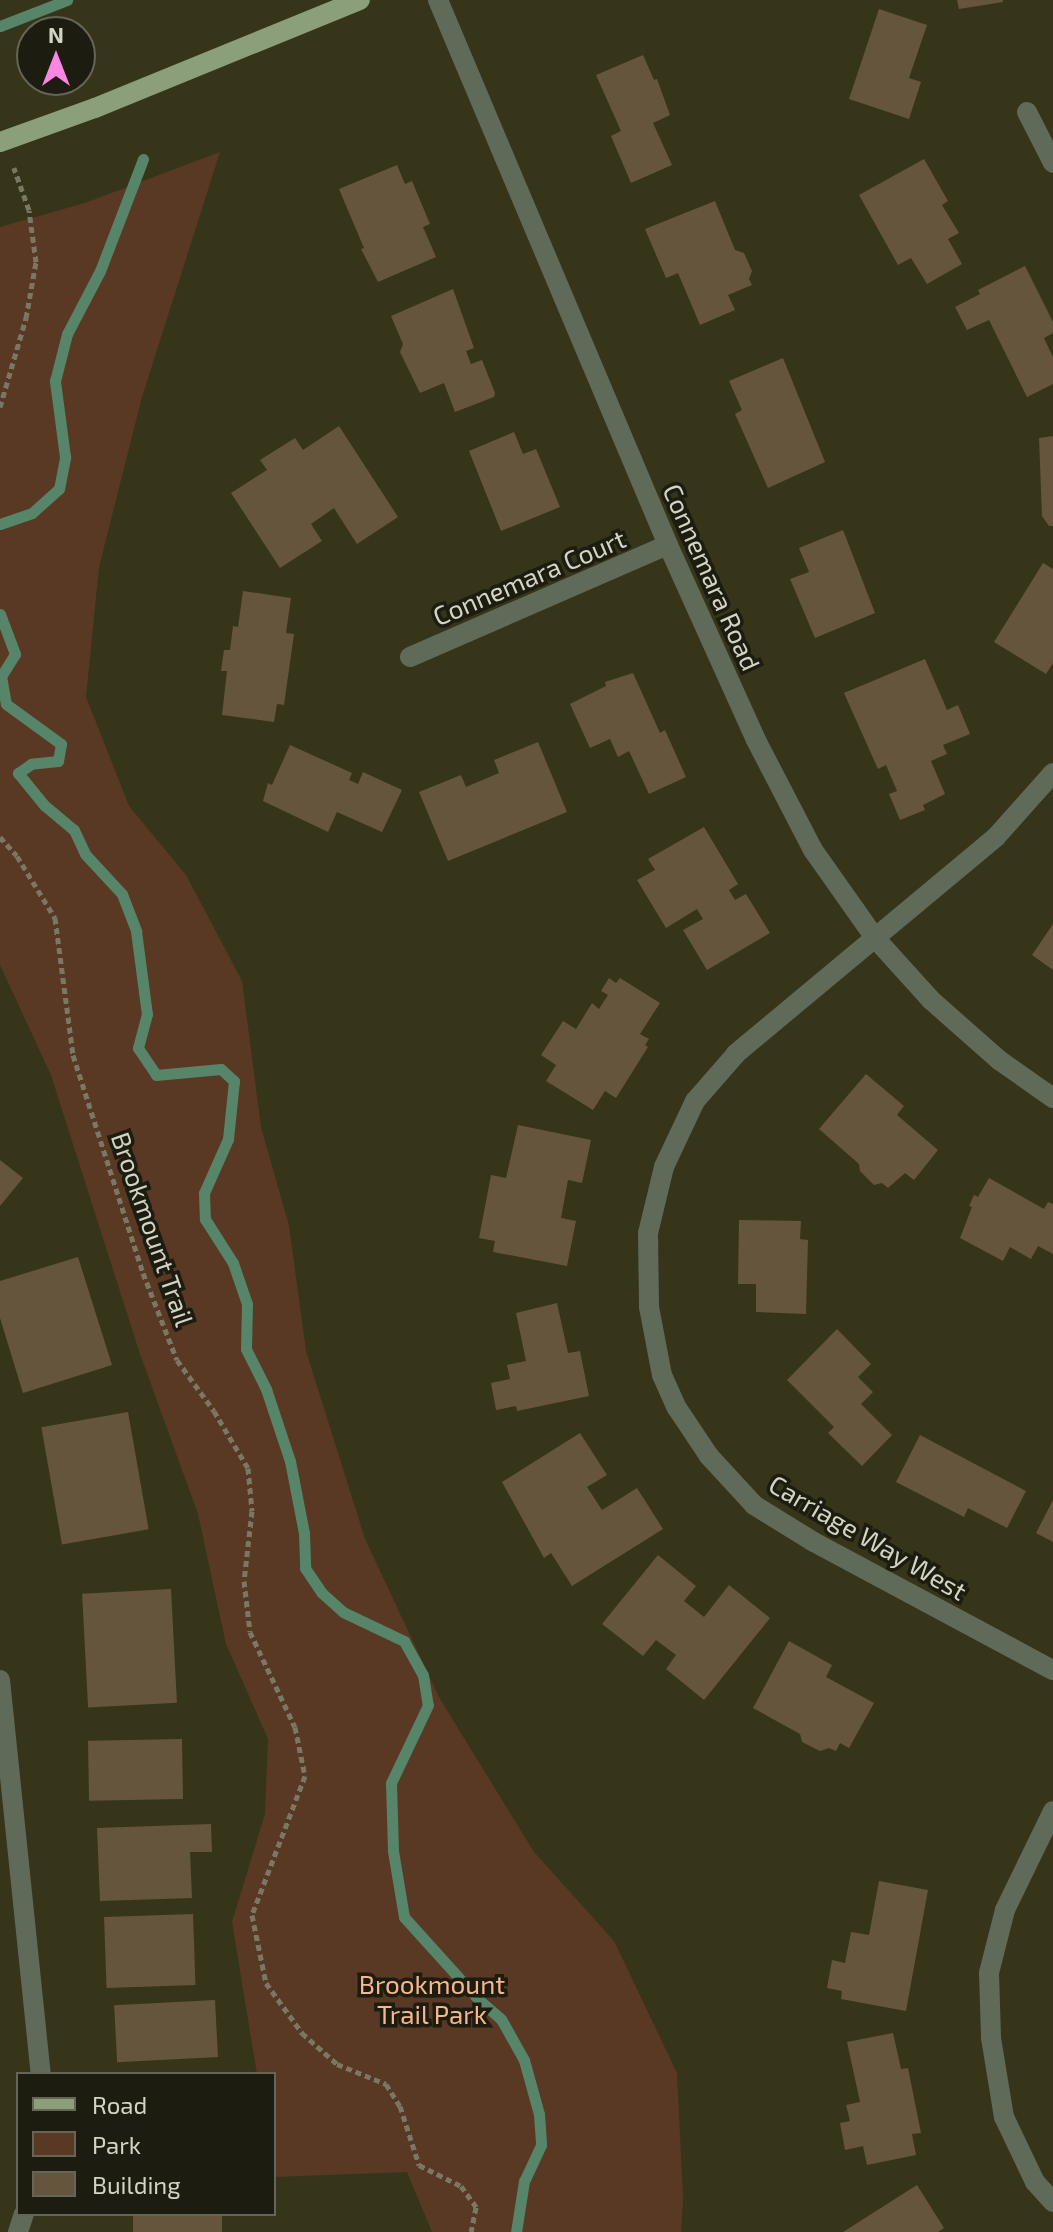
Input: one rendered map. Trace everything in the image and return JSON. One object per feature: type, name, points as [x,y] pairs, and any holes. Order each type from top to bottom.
[{"type":"main road","points":[[2,141],[95,108],[360,0]]},
{"type":"street","name":"Connemara Road","points":[[438,0],[668,545],[756,740],[813,850],[875,938],[931,1000],[999,1060],[1053,1098]]},
{"type":"street","points":[[1027,112],[1053,163]]},
{"type":"street","name":"Connemara Court","points":[[410,657],[668,545]]},
{"type":"street","name":"Carriage Way West","points":[[1053,773],[996,837],[736,1054],[695,1101],[664,1167],[648,1233],[649,1307],[662,1375],[677,1408],[709,1456],[754,1505],[812,1541],[1053,1670]]},
{"type":"street","points":[[0,1680],[41,2072]]},
{"type":"street","points":[[1053,1811],[1005,1910],[989,1973],[991,2038],[1004,2117],[1035,2182],[1053,2202]]},
{"type":"path","points":[[0,407],[26,318],[36,262],[29,210],[2,141]]},
{"type":"path","name":"Brookmount Trail","points":[[0,837],[17,856],[55,918],[73,1055],[143,1273],[177,1360],[214,1411],[248,1468],[252,1511],[244,1581],[250,1632],[295,1727],[305,1776],[252,1915],[266,1983],[302,2033],[337,2064],[386,2084],[400,2106],[419,2165],[461,2186],[476,2207],[471,2232]]},
{"type":"green space","name":"Brookmount Trail Park","points":[[220,152],[142,397],[99,567],[86,697],[129,806],[186,875],[242,981],[261,1127],[289,1226],[306,1351],[365,1539],[440,1699],[534,1852],[614,1941],[677,2073],[683,2198],[681,2232],[432,2232],[407,2172],[276,2177],[276,2072],[257,2072],[232,1922],[265,1814],[268,1739],[226,1644],[198,1514],[139,1351],[51,1075],[0,965],[0,227],[85,203]]},
{"type":"building","points":[[957,0],[1003,0],[1003,2],[959,9]]},
{"type":"building","points":[[879,9],[927,25],[909,78],[921,82],[909,119],[849,99]]},
{"type":"building","points":[[643,55],[654,80],[657,79],[670,115],[653,123],[672,165],[631,183],[611,136],[621,131],[596,75]]},
{"type":"building","points":[[924,159],[948,201],[942,205],[959,233],[948,239],[962,264],[927,284],[911,258],[898,265],[859,195]]},
{"type":"building","points":[[397,165],[405,184],[412,181],[430,224],[423,227],[436,257],[378,282],[361,249],[364,248],[339,189]]},
{"type":"building","points":[[715,201],[735,250],[744,253],[752,271],[749,279],[752,285],[728,295],[735,310],[700,325],[678,273],[666,278],[645,229]]},
{"type":"building","points":[[1025,266],[1053,322],[1053,333],[1044,338],[1053,357],[1053,384],[1027,397],[989,320],[967,330],[955,307],[980,294],[978,290]]},
{"type":"building","points":[[453,289],[474,348],[466,351],[471,364],[482,360],[495,393],[494,397],[455,412],[444,383],[420,393],[400,352],[403,344],[391,316]]},
{"type":"building","points":[[783,358],[825,462],[768,488],[735,414],[742,410],[729,381]]},
{"type":"building","points":[[339,426],[398,517],[357,544],[334,508],[311,524],[322,541],[280,568],[231,493],[267,470],[260,460],[295,438],[303,450]]},
{"type":"building","points":[[514,432],[523,454],[536,449],[560,507],[501,531],[469,451]]},
{"type":"building","points":[[1053,436],[1053,526],[1049,526],[1042,516],[1039,438]]},
{"type":"building","points":[[843,530],[875,613],[815,638],[790,579],[809,572],[799,548]]},
{"type":"building","points":[[1043,563],[1053,569],[1053,663],[1046,674],[994,642]]},
{"type":"building","points":[[243,591],[291,598],[286,633],[294,634],[284,705],[277,704],[274,722],[222,715],[227,671],[221,671],[224,650],[230,650],[233,626],[238,627]]},
{"type":"building","points":[[925,659],[947,710],[958,705],[970,734],[943,745],[947,754],[931,761],[945,794],[923,805],[925,810],[900,820],[889,794],[897,791],[886,765],[878,769],[844,693]]},
{"type":"building","points":[[633,673],[660,733],[665,730],[686,777],[649,794],[629,751],[618,757],[610,739],[590,748],[570,704],[606,686],[605,682]]},
{"type":"building","points":[[538,742],[567,812],[448,861],[419,792],[461,775],[466,787],[499,773],[494,760]]},
{"type":"building","points":[[290,745],[352,773],[349,780],[358,784],[363,772],[402,790],[382,832],[337,812],[328,832],[263,801],[268,783],[272,785]]},
{"type":"building","points":[[704,827],[738,884],[729,890],[735,900],[746,894],[770,933],[707,970],[683,930],[703,919],[697,909],[666,928],[637,880],[655,870],[648,859]]},
{"type":"building","points":[[1053,924],[1053,970],[1032,955]]},
{"type":"building","points":[[609,978],[616,983],[620,978],[660,1003],[640,1034],[649,1039],[645,1045],[648,1047],[616,1098],[605,1091],[593,1110],[546,1081],[556,1065],[541,1055],[563,1021],[576,1029],[592,1003],[599,1009],[608,995],[601,991]]},
{"type":"building","points":[[866,1074],[904,1106],[897,1115],[938,1150],[914,1180],[905,1173],[888,1188],[882,1183],[874,1185],[860,1171],[859,1164],[819,1129]]},
{"type":"building","points":[[518,1125],[591,1140],[582,1183],[568,1180],[561,1218],[576,1221],[567,1266],[493,1252],[495,1241],[479,1238],[491,1175],[506,1178]]},
{"type":"building","points":[[0,1160],[23,1178],[0,1206]]},
{"type":"building","points":[[989,1178],[1044,1209],[1048,1202],[1053,1204],[1053,1254],[1038,1246],[1031,1259],[1010,1247],[1003,1261],[960,1238],[974,1195],[978,1197]]},
{"type":"building","points":[[739,1220],[801,1221],[800,1239],[808,1240],[806,1314],[756,1312],[756,1284],[738,1284]]},
{"type":"building","points":[[78,1257],[112,1365],[23,1393],[0,1318],[0,1281]]},
{"type":"building","points":[[557,1303],[568,1353],[580,1351],[589,1396],[517,1411],[516,1406],[496,1410],[491,1383],[510,1379],[507,1365],[526,1361],[516,1313]]},
{"type":"building","points":[[837,1329],[871,1364],[858,1377],[873,1392],[861,1404],[892,1435],[862,1466],[828,1433],[834,1427],[787,1380]]},
{"type":"building","points":[[128,1412],[149,1529],[62,1544],[41,1427]]},
{"type":"building","points":[[580,1433],[607,1475],[587,1487],[602,1510],[637,1488],[663,1529],[572,1586],[551,1553],[544,1558],[502,1482]]},
{"type":"building","points":[[920,1435],[1026,1491],[1007,1528],[968,1508],[964,1517],[896,1482]]},
{"type":"building","points":[[1053,1500],[1053,1542],[1036,1533]]},
{"type":"building","points":[[658,1555],[696,1586],[684,1601],[704,1617],[729,1585],[770,1618],[704,1700],[666,1669],[676,1655],[656,1640],[643,1656],[602,1624]]},
{"type":"building","points":[[171,1589],[177,1703],[88,1708],[82,1594]]},
{"type":"building","points":[[789,1641],[832,1665],[826,1677],[874,1703],[849,1748],[840,1743],[836,1751],[829,1748],[820,1751],[802,1742],[800,1734],[753,1708]]},
{"type":"building","points":[[182,1739],[183,1799],[89,1801],[88,1741]]},
{"type":"building","points":[[211,1824],[212,1852],[190,1852],[192,1898],[100,1901],[97,1828]]},
{"type":"building","points":[[879,1881],[928,1890],[906,2011],[841,1999],[842,1991],[827,1988],[832,1960],[845,1963],[851,1932],[869,1935]]},
{"type":"building","points":[[193,1914],[195,1985],[107,1988],[104,1917]]},
{"type":"building","points":[[215,2000],[218,2057],[117,2062],[114,2005]]},
{"type":"building","points":[[893,2033],[901,2069],[908,2068],[921,2133],[912,2134],[916,2155],[867,2165],[863,2146],[845,2150],[840,2123],[850,2121],[846,2105],[860,2102],[847,2042]]},
{"type":"building","points":[[917,2185],[944,2228],[938,2232],[843,2232]]},
{"type":"building","points":[[133,2216],[222,2216],[222,2232],[133,2232]]},
{"type":"waterway","points":[[0,26],[67,0]]},
{"type":"waterway","points":[[0,524],[32,513],[59,489],[65,457],[55,381],[67,334],[100,271],[143,159]]},
{"type":"waterway","points":[[0,614],[15,654],[1,676],[6,704],[61,744],[58,761],[31,764],[18,773],[44,805],[74,830],[85,854],[122,894],[136,931],[147,1014],[138,1048],[156,1075],[221,1069],[234,1081],[228,1139],[204,1193],[205,1219],[233,1263],[247,1304],[246,1349],[266,1389],[290,1461],[304,1533],[305,1568],[322,1593],[343,1612],[404,1641],[423,1675],[428,1705],[391,1783],[393,1851],[404,1917],[479,2000],[501,2019],[524,2060],[539,2114],[541,2145],[524,2181],[516,2232]]}]
